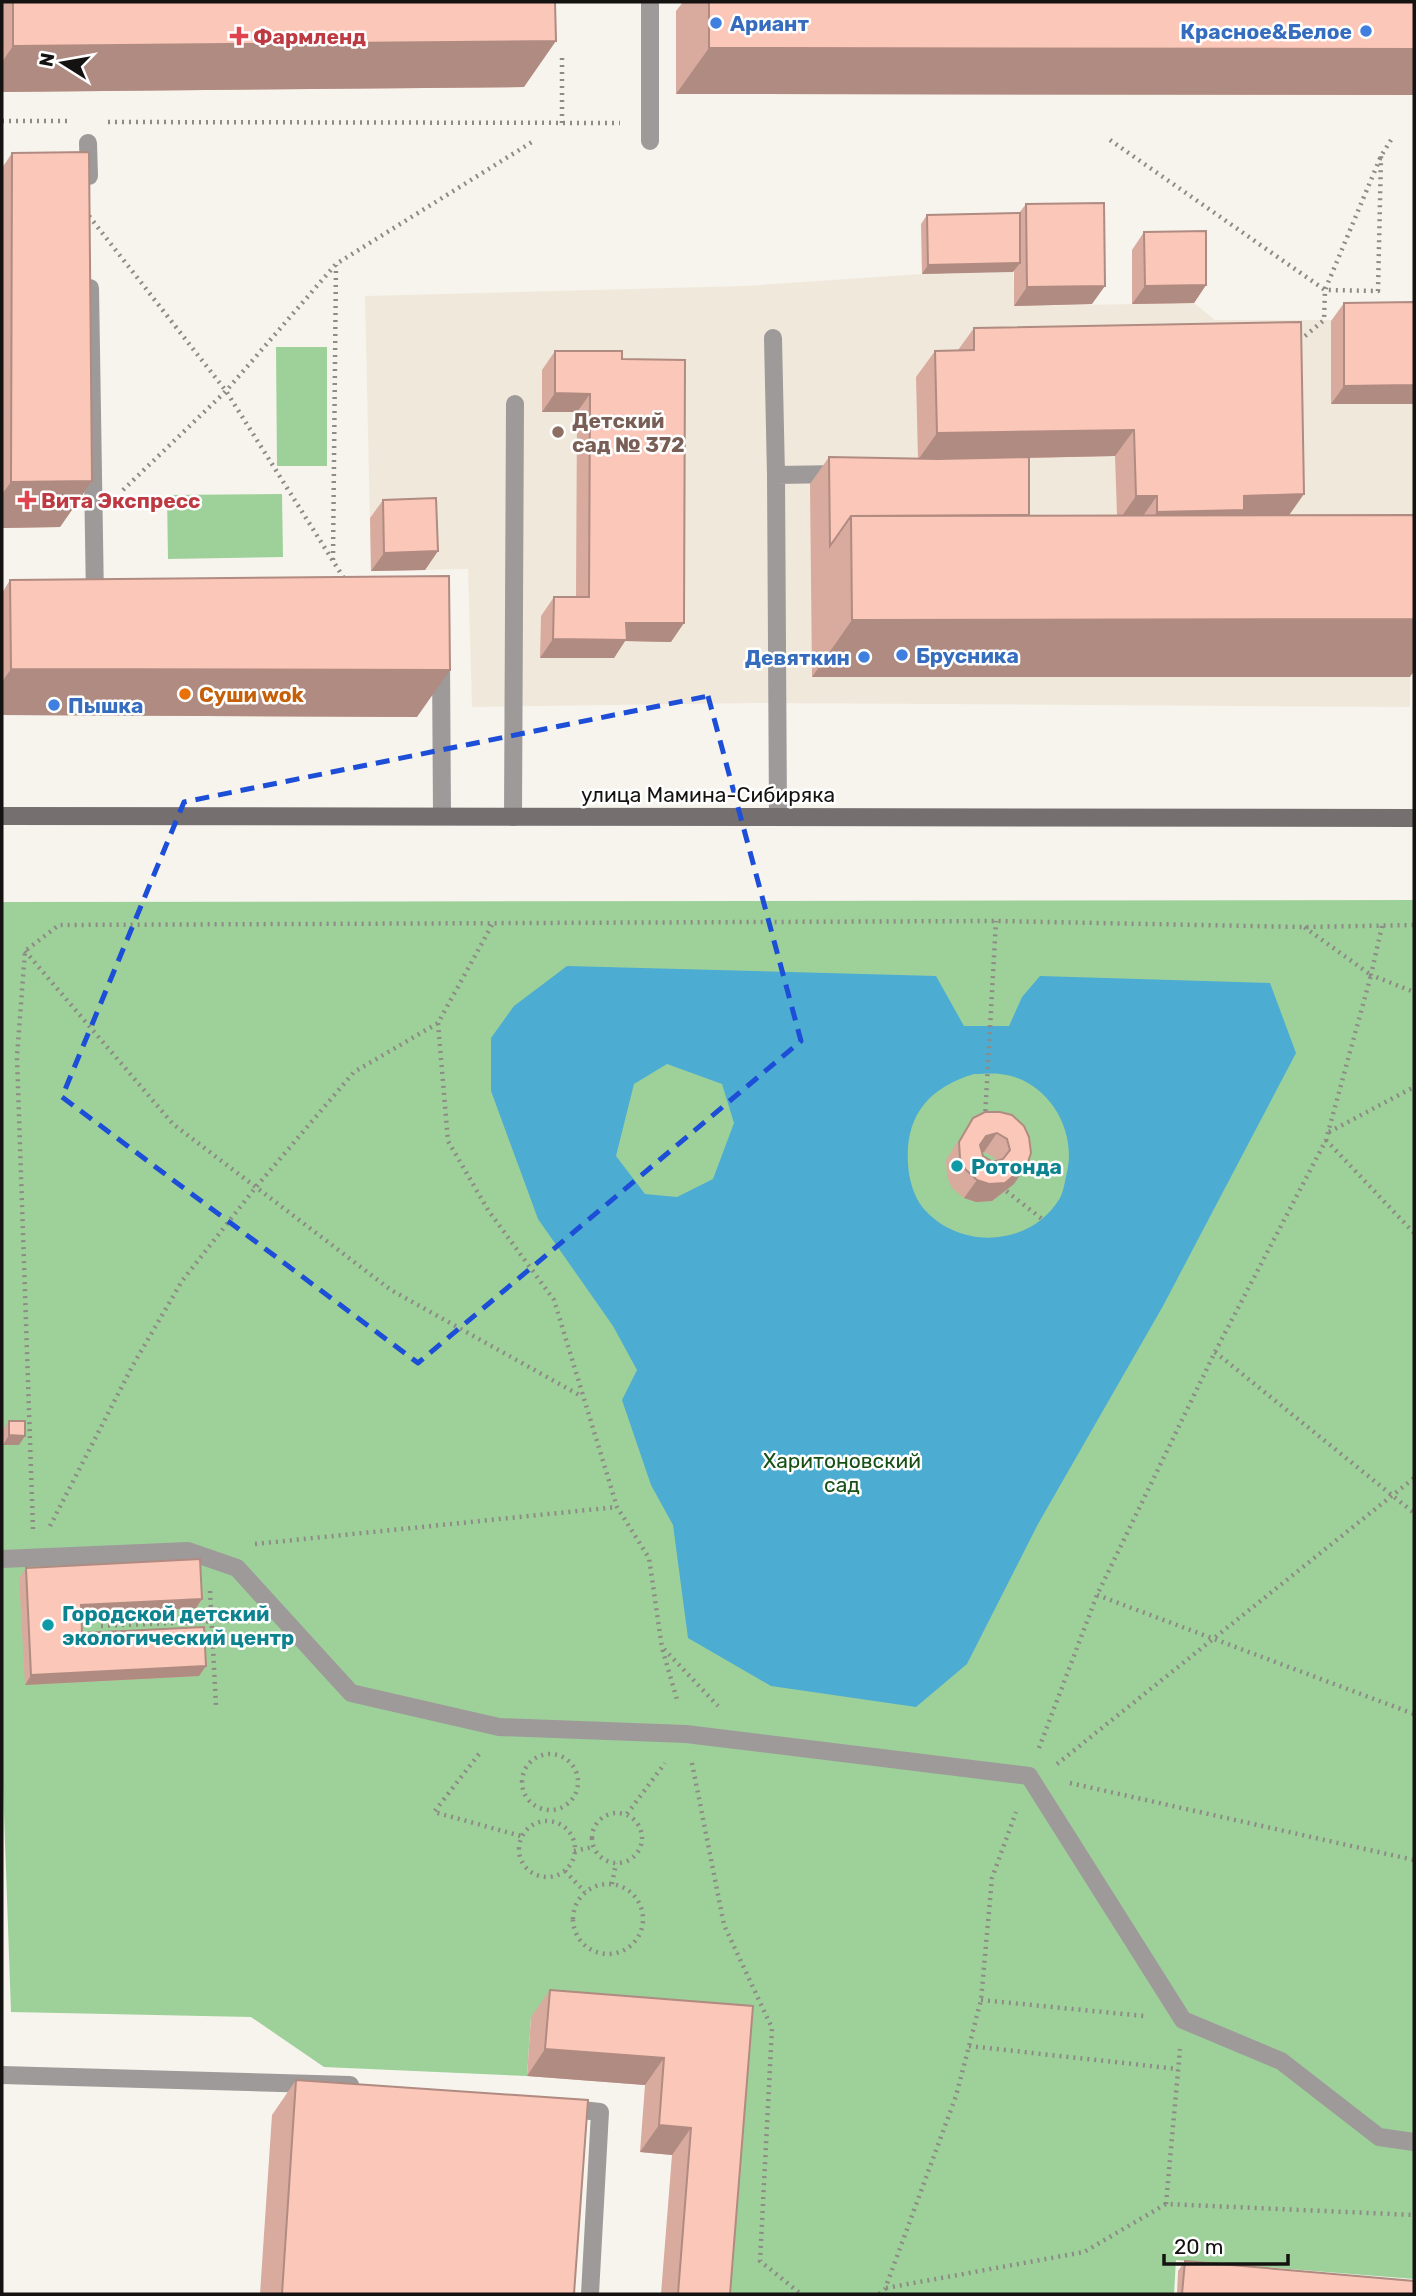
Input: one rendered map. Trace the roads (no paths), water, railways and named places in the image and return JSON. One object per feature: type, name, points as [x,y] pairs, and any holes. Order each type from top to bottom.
[{"type":"street","name":"улица Мамина-Сибиряка","points":[[2,816],[1414,818]]},
{"type":"lane","points":[[650,2],[650,141]]},
{"type":"lane","points":[[88,143],[89,216]]},
{"type":"lane","points":[[90,271],[95,599]]},
{"type":"lane","points":[[773,338],[779,685],[778,817]]},
{"type":"lane","points":[[513,817],[514,404]]},
{"type":"lane","points":[[776,475],[853,474]]},
{"type":"lane","points":[[441,643],[442,816]]},
{"type":"lane","points":[[2,1559],[188,1550],[237,1568],[351,1693],[499,1727],[686,1734],[1035,1776],[1183,2021],[1281,2060],[1379,2137],[1414,2142]]},
{"type":"lane","points":[[2,2075],[322,2082],[364,2086]]},
{"type":"lane","points":[[545,2106],[600,2112],[590,2294]]},
{"type":"water","points":[[567,966],[936,976],[964,1026],[1009,1026],[1022,997],[1040,976],[1270,983],[1296,1053],[1163,1306],[1038,1524],[967,1664],[916,1707],[771,1686],[688,1638],[673,1525],[651,1485],[622,1400],[637,1370],[613,1326],[538,1219],[491,1091],[491,1038],[514,1006]],"holes":[[[667,1064],[722,1084],[734,1123],[713,1179],[677,1197],[645,1194],[616,1156],[634,1084]],[[974,1074],[1000,1074],[1032,1085],[1055,1109],[1063,1123],[1067,1139],[1069,1156],[1060,1198],[1047,1214],[1032,1226],[1014,1234],[994,1238],[975,1237],[938,1222],[917,1198],[908,1164],[911,1132],[915,1118],[923,1106],[944,1087]]]},
{"type":"place","name":"Ариант","points":[[716,23]]},
{"type":"place","name":"Красное&Белое","points":[[1366,31]]},
{"type":"place","name":"Фармленд","points":[[239,36]]},
{"type":"place","name":"Детский сад № 372","points":[[558,432]]},
{"type":"place","name":"Вита Экспресс","points":[[27,500]]},
{"type":"place","name":"Брусника","points":[[902,655]]},
{"type":"place","name":"Девяткин","points":[[864,657]]},
{"type":"place","name":"Суши wok","points":[[185,694]]},
{"type":"place","name":"Пышка","points":[[54,705]]},
{"type":"place","name":"Ротонда","points":[[957,1166]]},
{"type":"place","name":"Городской детский экологический центр","points":[[48,1625]]},
{"type":"park label","name":"Харитоновский сад","points":[[842,1472]]}]
